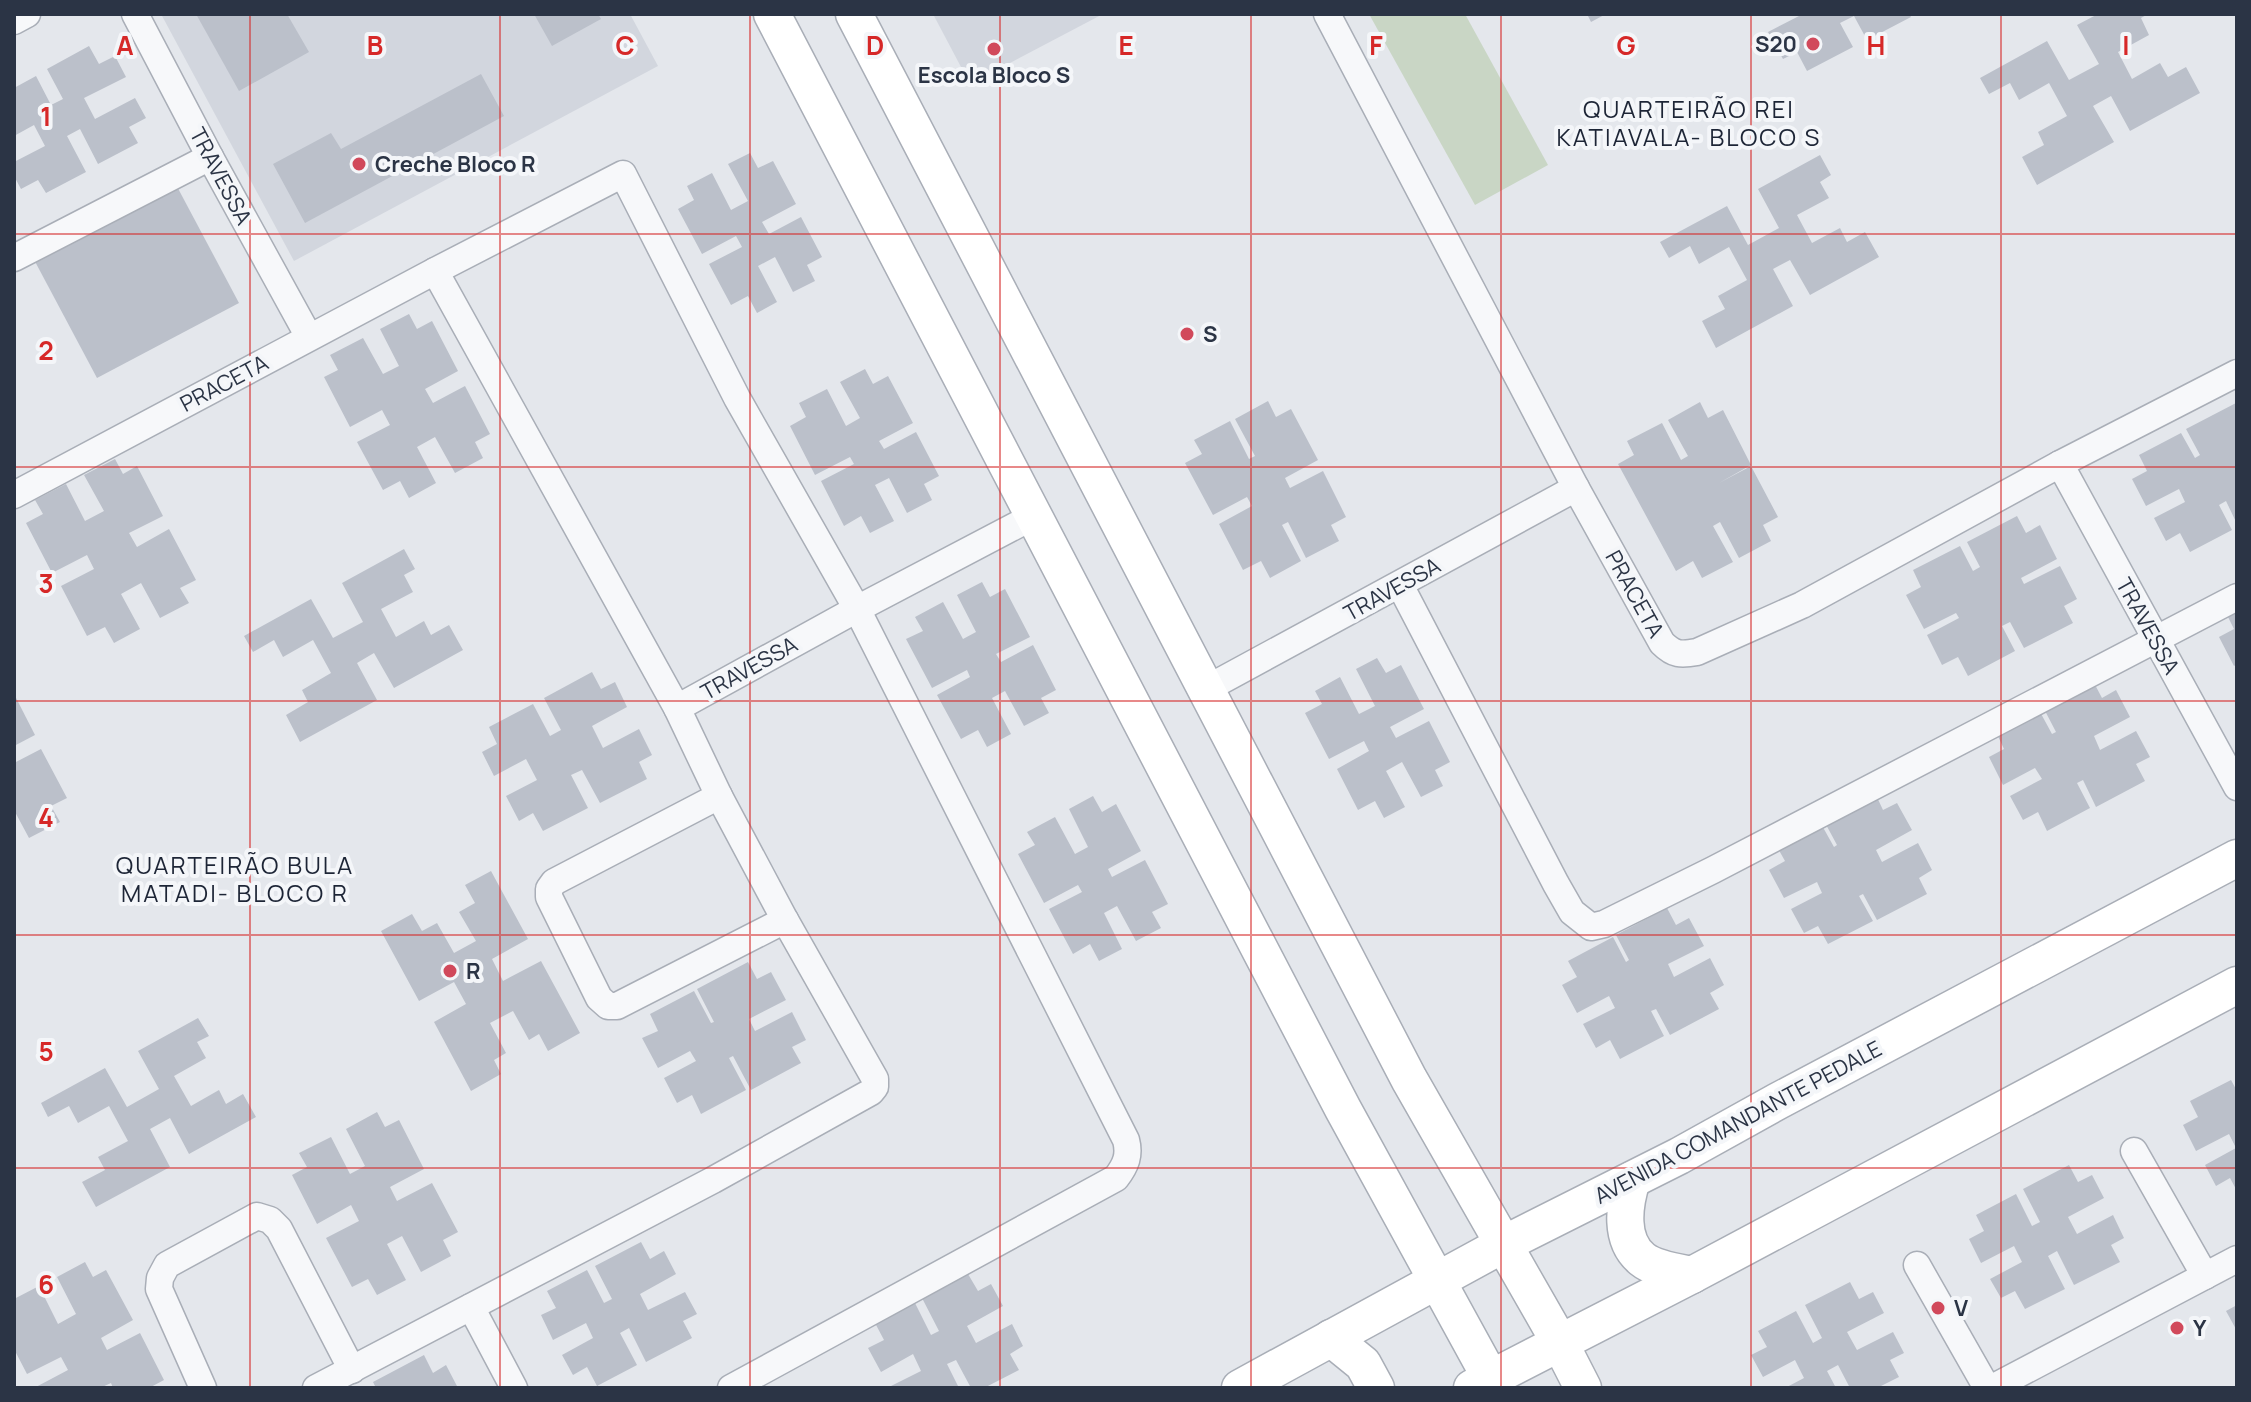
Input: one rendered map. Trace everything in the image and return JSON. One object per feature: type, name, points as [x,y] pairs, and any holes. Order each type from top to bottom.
[{"type":"street","points":[[14,21],[27,14]]},
{"type":"street","name":"TRAVESSA","points":[[135,14],[309,337]]},
{"type":"street","points":[[772,14],[1343,1109],[1437,1281],[1486,1385],[2237,985]]},
{"type":"street","points":[[854,14],[1409,1079],[1583,1388]]},
{"type":"street","name":"PRACETA","points":[[1327,14],[1576,488],[1662,643],[1671,652],[1682,655],[1697,652],[1802,605],[2060,464],[2237,373]]},
{"type":"street","points":[[14,258],[210,157]]},
{"type":"street","name":"PRACETA","points":[[14,495],[623,174],[737,398],[857,609]]},
{"type":"street","points":[[316,1388],[699,1187],[875,1087],[875,1079],[785,920],[719,796],[677,708],[435,271]]},
{"type":"street","name":"TRAVESSA","points":[[2060,464],[2237,787]]},
{"type":"street","name":"TRAVESSA","points":[[1206,689],[1576,488]]},
{"type":"street","name":"TRAVESSA","points":[[677,708],[1034,516]]},
{"type":"street","points":[[1400,585],[1556,884],[1572,912],[1591,927],[1604,924],[1713,870],[2237,597]]},
{"type":"street","points":[[731,1388],[1116,1178],[1127,1160],[1126,1140],[857,609]]},
{"type":"street","points":[[719,796],[554,882],[549,889],[549,897],[599,998],[608,1006],[617,1006],[785,920]]},
{"type":"street","name":"AVENIDA COMANDANTE PEDALE","points":[[1240,1388],[1504,1244],[1632,1180],[2237,858]]},
{"type":"street","points":[[2134,1151],[2205,1276]]},
{"type":"street","points":[[1632,1180],[1625,1203],[1625,1220],[1635,1250],[1643,1260],[1692,1275]]},
{"type":"street","points":[[203,1388],[159,1289],[160,1278],[167,1265],[257,1216],[270,1220],[279,1229],[352,1370]]},
{"type":"street","points":[[1917,1265],[1990,1388],[2237,1259]]},
{"type":"street","points":[[471,1307],[514,1388]]},
{"type":"street","points":[[1331,1338],[1363,1364],[1376,1388]]},
{"type":"shaded area","name":"Creche Bloco R","points":[[161,14],[630,14],[658,66],[294,261]]},
{"type":"shaded area","name":"Escola Bloco S","points":[[933,14],[1103,14],[970,84]]},
{"type":"green space","points":[[1369,14],[1465,14],[1548,165],[1475,205]]},
{"type":"building","points":[[196,14],[287,14],[309,52],[239,91]]},
{"type":"building","points":[[534,14],[598,14],[601,19],[552,46]]},
{"type":"building","points":[[1587,14],[1606,14],[1591,22]]},
{"type":"building","name":"S20","points":[[1798,14],[1909,14],[1911,17],[1867,40],[1854,16],[1840,23],[1853,47],[1807,71],[1797,52],[1783,59],[1768,32]]},
{"type":"building","points":[[2098,14],[2148,14],[2141,18],[2149,35],[2118,52],[2132,79],[2160,63],[2168,77],[2186,67],[2200,93],[2130,131],[2111,96],[2093,106],[2114,142],[2037,185],[2022,157],[2044,145],[2038,132],[2067,116],[2049,83],[2019,100],[2010,83],[1989,94],[1980,78],[2047,41],[2069,80],[2099,64],[2077,25]]},
{"type":"building","points":[[89,46],[99,64],[115,56],[126,77],[84,98],[95,119],[135,98],[146,118],[129,127],[138,143],[98,164],[80,129],[67,136],[86,172],[46,193],[38,180],[21,189],[14,176],[14,162],[45,146],[34,125],[14,136],[14,88],[36,76],[51,105],[63,99],[47,69]]},
{"type":"building","points":[[481,74],[504,116],[305,223],[273,164],[331,133],[341,149]]},
{"type":"building","points":[[750,153],[758,168],[773,161],[796,204],[762,222],[769,234],[801,217],[822,257],[807,265],[815,281],[793,292],[775,257],[758,266],[777,302],[757,313],[748,296],[731,305],[709,264],[742,247],[736,236],[702,254],[678,209],[694,200],[687,186],[712,173],[731,210],[748,201],[728,164]]},
{"type":"building","points":[[1820,155],[1831,175],[1820,182],[1829,198],[1797,215],[1812,243],[1840,228],[1847,242],[1865,232],[1879,257],[1810,295],[1790,260],[1773,269],[1793,306],[1716,348],[1702,321],[1725,309],[1718,296],[1747,280],[1729,247],[1699,264],[1690,246],[1669,258],[1660,242],[1727,206],[1748,245],[1779,228],[1758,189]]},
{"type":"building","points":[[173,179],[239,303],[97,378],[31,254]]},
{"type":"building","points":[[409,314],[417,329],[432,321],[458,371],[425,389],[433,403],[465,386],[490,434],[475,442],[483,458],[455,473],[435,437],[417,447],[436,483],[409,498],[400,481],[383,490],[357,442],[390,425],[382,410],[350,427],[324,377],[338,370],[330,355],[363,338],[383,374],[399,366],[380,329]]},
{"type":"building","points":[[865,369],[873,384],[888,376],[913,423],[879,441],[884,449],[916,432],[939,476],[924,484],[932,500],[907,513],[889,478],[875,485],[894,521],[870,533],[861,516],[844,526],[821,481],[854,464],[850,457],[815,475],[790,426],[806,417],[799,403],[827,389],[846,426],[860,418],[840,382]]},
{"type":"building","points":[[1268,401],[1276,417],[1291,409],[1318,460],[1285,478],[1290,488],[1323,471],[1346,517],[1331,525],[1339,541],[1306,558],[1288,522],[1282,525],[1301,561],[1270,578],[1261,561],[1243,570],[1219,524],[1252,506],[1247,497],[1213,515],[1185,463],[1202,454],[1194,440],[1230,421],[1249,459],[1255,456],[1235,419]]},
{"type":"building","points":[[1700,402],[1708,418],[1723,410],[1751,465],[1719,483],[1751,466],[1778,517],[1763,525],[1771,541],[1739,558],[1720,522],[1713,526],[1733,562],[1702,578],[1693,561],[1676,571],[1618,464],[1634,455],[1627,441],[1662,423],[1681,460],[1688,456],[1668,420]]},
{"type":"building","points":[[2236,403],[2237,524],[2226,501],[2219,505],[2232,530],[2190,552],[2180,533],[2166,541],[2154,518],[2185,502],[2179,489],[2146,506],[2132,479],[2147,471],[2139,455],[2181,433],[2195,458],[2200,455],[2186,429]]},
{"type":"building","points":[[115,459],[123,474],[137,466],[163,516],[129,533],[137,547],[169,529],[196,580],[180,588],[189,603],[160,618],[141,583],[121,594],[140,629],[114,643],[105,627],[87,636],[61,586],[94,569],[87,555],[52,573],[26,523],[43,514],[35,500],[66,484],[85,521],[104,511],[84,475]]},
{"type":"building","points":[[2017,516],[2026,533],[2040,525],[2057,559],[2021,578],[2024,584],[2060,566],[2077,599],[2064,606],[2073,623],[2024,648],[2010,622],[2002,626],[2015,651],[1968,676],[1958,657],[1942,665],[1927,635],[1959,618],[1956,613],[1924,629],[1906,595],[1921,587],[1913,570],[1960,546],[1973,571],[1980,567],[1967,542]]},
{"type":"building","points":[[404,549],[415,569],[404,575],[413,592],[381,609],[396,637],[424,621],[431,635],[449,625],[463,650],[394,688],[374,653],[357,663],[377,700],[300,742],[286,715],[308,702],[302,690],[331,673],[313,640],[283,657],[274,640],[253,652],[244,636],[311,599],[333,638],[363,622],[342,583]]},
{"type":"building","points":[[982,582],[990,597],[1005,589],[1030,637],[996,654],[1001,662],[1033,645],[1056,690],[1041,698],[1049,713],[1024,726],[1005,691],[992,698],[1011,734],[987,747],[978,730],[961,739],[937,695],[970,677],[967,670],[932,688],[906,639],[923,631],[915,617],[943,602],[963,639],[976,632],[957,595]]},
{"type":"building","points":[[2237,607],[2237,664],[2234,666],[2219,637],[2234,629],[2226,613]]},
{"type":"building","points":[[1377,658],[1386,673],[1401,665],[1424,709],[1390,727],[1396,738],[1429,721],[1450,762],[1435,770],[1443,786],[1421,797],[1402,762],[1386,771],[1405,807],[1384,818],[1375,801],[1358,810],[1337,769],[1369,751],[1364,741],[1329,759],[1305,713],[1322,704],[1315,691],[1340,677],[1359,714],[1375,706],[1356,669]]},
{"type":"building","points":[[592,672],[601,689],[615,682],[627,707],[592,726],[603,748],[639,729],[652,755],[639,762],[647,779],[600,803],[582,770],[571,775],[588,808],[543,831],[533,813],[519,821],[506,796],[537,780],[526,759],[494,776],[482,752],[497,744],[489,727],[533,704],[550,736],[561,730],[544,698]]},
{"type":"building","points":[[2093,681],[2102,698],[2116,690],[2130,717],[2094,736],[2100,750],[2136,731],[2150,757],[2136,764],[2145,781],[2096,807],[2083,780],[2077,783],[2090,808],[2047,831],[2038,812],[2023,820],[2010,796],[2042,779],[2035,768],[2003,785],[1989,757],[2004,749],[1996,732],[2039,710],[2052,734],[2056,732],[2043,707]]},
{"type":"building","points":[[14,694],[35,735],[14,746]]},
{"type":"building","points":[[41,749],[67,798],[51,806],[60,822],[29,838],[14,810],[14,763]]},
{"type":"building","points":[[1875,793],[1883,810],[1897,803],[1912,830],[1876,850],[1882,862],[1918,843],[1932,870],[1919,878],[1927,894],[1877,920],[1863,894],[1859,896],[1873,921],[1828,944],[1818,926],[1804,933],[1791,909],[1822,893],[1817,882],[1784,898],[1769,870],[1785,861],[1776,845],[1820,822],[1834,847],[1837,845],[1823,819]]},
{"type":"building","points":[[1093,796],[1102,812],[1116,804],[1141,851],[1108,869],[1112,877],[1145,860],[1168,904],[1152,912],[1161,928],[1136,941],[1117,906],[1104,913],[1122,949],[1099,961],[1090,944],[1073,954],[1049,909],[1082,892],[1078,885],[1044,903],[1018,854],[1035,845],[1027,832],[1055,817],[1075,854],[1088,847],[1069,809]]},
{"type":"building","name":"R","points":[[491,871],[528,939],[492,959],[503,981],[541,961],[580,1033],[548,1051],[539,1034],[529,1040],[513,1011],[490,1023],[506,1053],[494,1060],[501,1074],[471,1091],[434,1022],[466,1004],[454,982],[419,1001],[381,931],[412,914],[422,931],[437,923],[454,953],[476,941],[459,912],[475,903],[465,885]]},
{"type":"building","points":[[1667,908],[1676,925],[1689,918],[1704,946],[1668,964],[1674,977],[1710,958],[1724,985],[1710,993],[1719,1009],[1670,1035],[1656,1009],[1651,1011],[1664,1036],[1620,1059],[1610,1040],[1596,1048],[1583,1024],[1615,1008],[1609,996],[1577,1013],[1562,985],[1577,977],[1568,961],[1613,937],[1626,962],[1629,960],[1616,935]]},
{"type":"building","points":[[748,962],[757,979],[771,972],[786,1000],[749,1019],[755,1031],[792,1012],[806,1040],[792,1047],[801,1063],[751,1090],[733,1056],[729,1058],[746,1090],[701,1114],[692,1095],[677,1103],[664,1078],[696,1061],[690,1051],[658,1068],[642,1038],[658,1031],[650,1014],[694,991],[711,1023],[714,1022],[697,989]]},
{"type":"building","points":[[198,1018],[209,1036],[197,1042],[206,1058],[174,1076],[191,1106],[219,1090],[226,1104],[243,1094],[256,1117],[189,1154],[170,1118],[150,1129],[170,1167],[96,1207],[82,1182],[105,1170],[98,1157],[128,1141],[109,1106],[78,1123],[69,1106],[48,1117],[41,1103],[105,1068],[127,1107],[159,1089],[138,1051]]},
{"type":"building","points":[[2231,1080],[2237,1091],[2237,1191],[2230,1178],[2216,1186],[2205,1165],[2236,1148],[2229,1134],[2196,1151],[2183,1125],[2198,1117],[2190,1101]]},
{"type":"building","points":[[377,1112],[385,1127],[399,1120],[424,1169],[390,1187],[397,1201],[432,1183],[458,1232],[443,1240],[451,1256],[421,1272],[402,1236],[387,1244],[406,1280],[377,1295],[368,1279],[352,1287],[326,1238],[359,1221],[351,1205],[317,1224],[292,1175],[307,1167],[299,1153],[331,1137],[350,1174],[365,1166],[346,1129]]},
{"type":"building","points":[[2069,1165],[2078,1182],[2092,1175],[2104,1198],[2068,1217],[2077,1234],[2113,1215],[2124,1238],[2111,1245],[2120,1262],[2074,1285],[2057,1251],[2048,1256],[2065,1289],[2025,1309],[2015,1291],[2001,1298],[1990,1279],[2022,1262],[2014,1246],[1981,1263],[1969,1239],[1984,1231],[1976,1215],[2016,1194],[2032,1226],[2040,1222],[2023,1189]]},
{"type":"building","points":[[641,1242],[650,1259],[664,1251],[676,1274],[640,1294],[648,1310],[685,1292],[697,1314],[683,1321],[692,1338],[646,1362],[629,1328],[620,1333],[637,1365],[597,1386],[587,1367],[573,1375],[562,1355],[593,1338],[586,1323],[553,1340],[541,1315],[556,1308],[547,1291],[587,1270],[604,1303],[612,1299],[595,1266]]},
{"type":"building","points":[[85,1262],[93,1277],[106,1270],[133,1320],[101,1338],[107,1350],[140,1333],[164,1380],[149,1388],[113,1388],[111,1383],[100,1388],[34,1388],[68,1370],[61,1357],[27,1374],[14,1349],[14,1299],[39,1286],[58,1324],[76,1314],[57,1277]]},
{"type":"building","points":[[968,1274],[978,1291],[991,1284],[1003,1306],[967,1326],[976,1343],[1012,1324],[1023,1346],[1010,1354],[1019,1370],[984,1388],[971,1388],[956,1360],[947,1364],[959,1388],[887,1388],[921,1371],[913,1354],[881,1372],[868,1348],[884,1340],[875,1323],[915,1303],[931,1335],[939,1331],[922,1298]]},
{"type":"building","points":[[1850,1282],[1859,1299],[1873,1292],[1884,1313],[1847,1332],[1857,1350],[1893,1332],[1904,1353],[1890,1360],[1899,1377],[1877,1388],[1850,1388],[1838,1365],[1827,1371],[1836,1388],[1785,1388],[1804,1378],[1795,1360],[1763,1377],[1751,1355],[1767,1347],[1758,1331],[1796,1311],[1813,1343],[1822,1338],[1805,1305]]},
{"type":"building","points":[[2237,1305],[2237,1331],[2226,1311]]},
{"type":"building","points":[[424,1355],[433,1373],[446,1365],[458,1388],[376,1388],[373,1382]]},
{"type":"place","name":"S20","points":[[1813,44]]},
{"type":"place","name":"Escola Bloco S","points":[[994,49]]},
{"type":"place","name":"Creche Bloco R","points":[[359,164]]},
{"type":"place","name":"S","points":[[1187,334]]},
{"type":"place","name":"R","points":[[450,971]]},
{"type":"place","name":"V","points":[[1938,1308]]},
{"type":"place","name":"Y","points":[[2177,1328]]},
{"type":"district","name":"QUARTEIRÃO REI KATIAVALA- BLOCO S","points":[[1689,124]]},
{"type":"district","name":"QUARTEIRÃO BULA MATADI- BLOCO R","points":[[235,880]]}]
